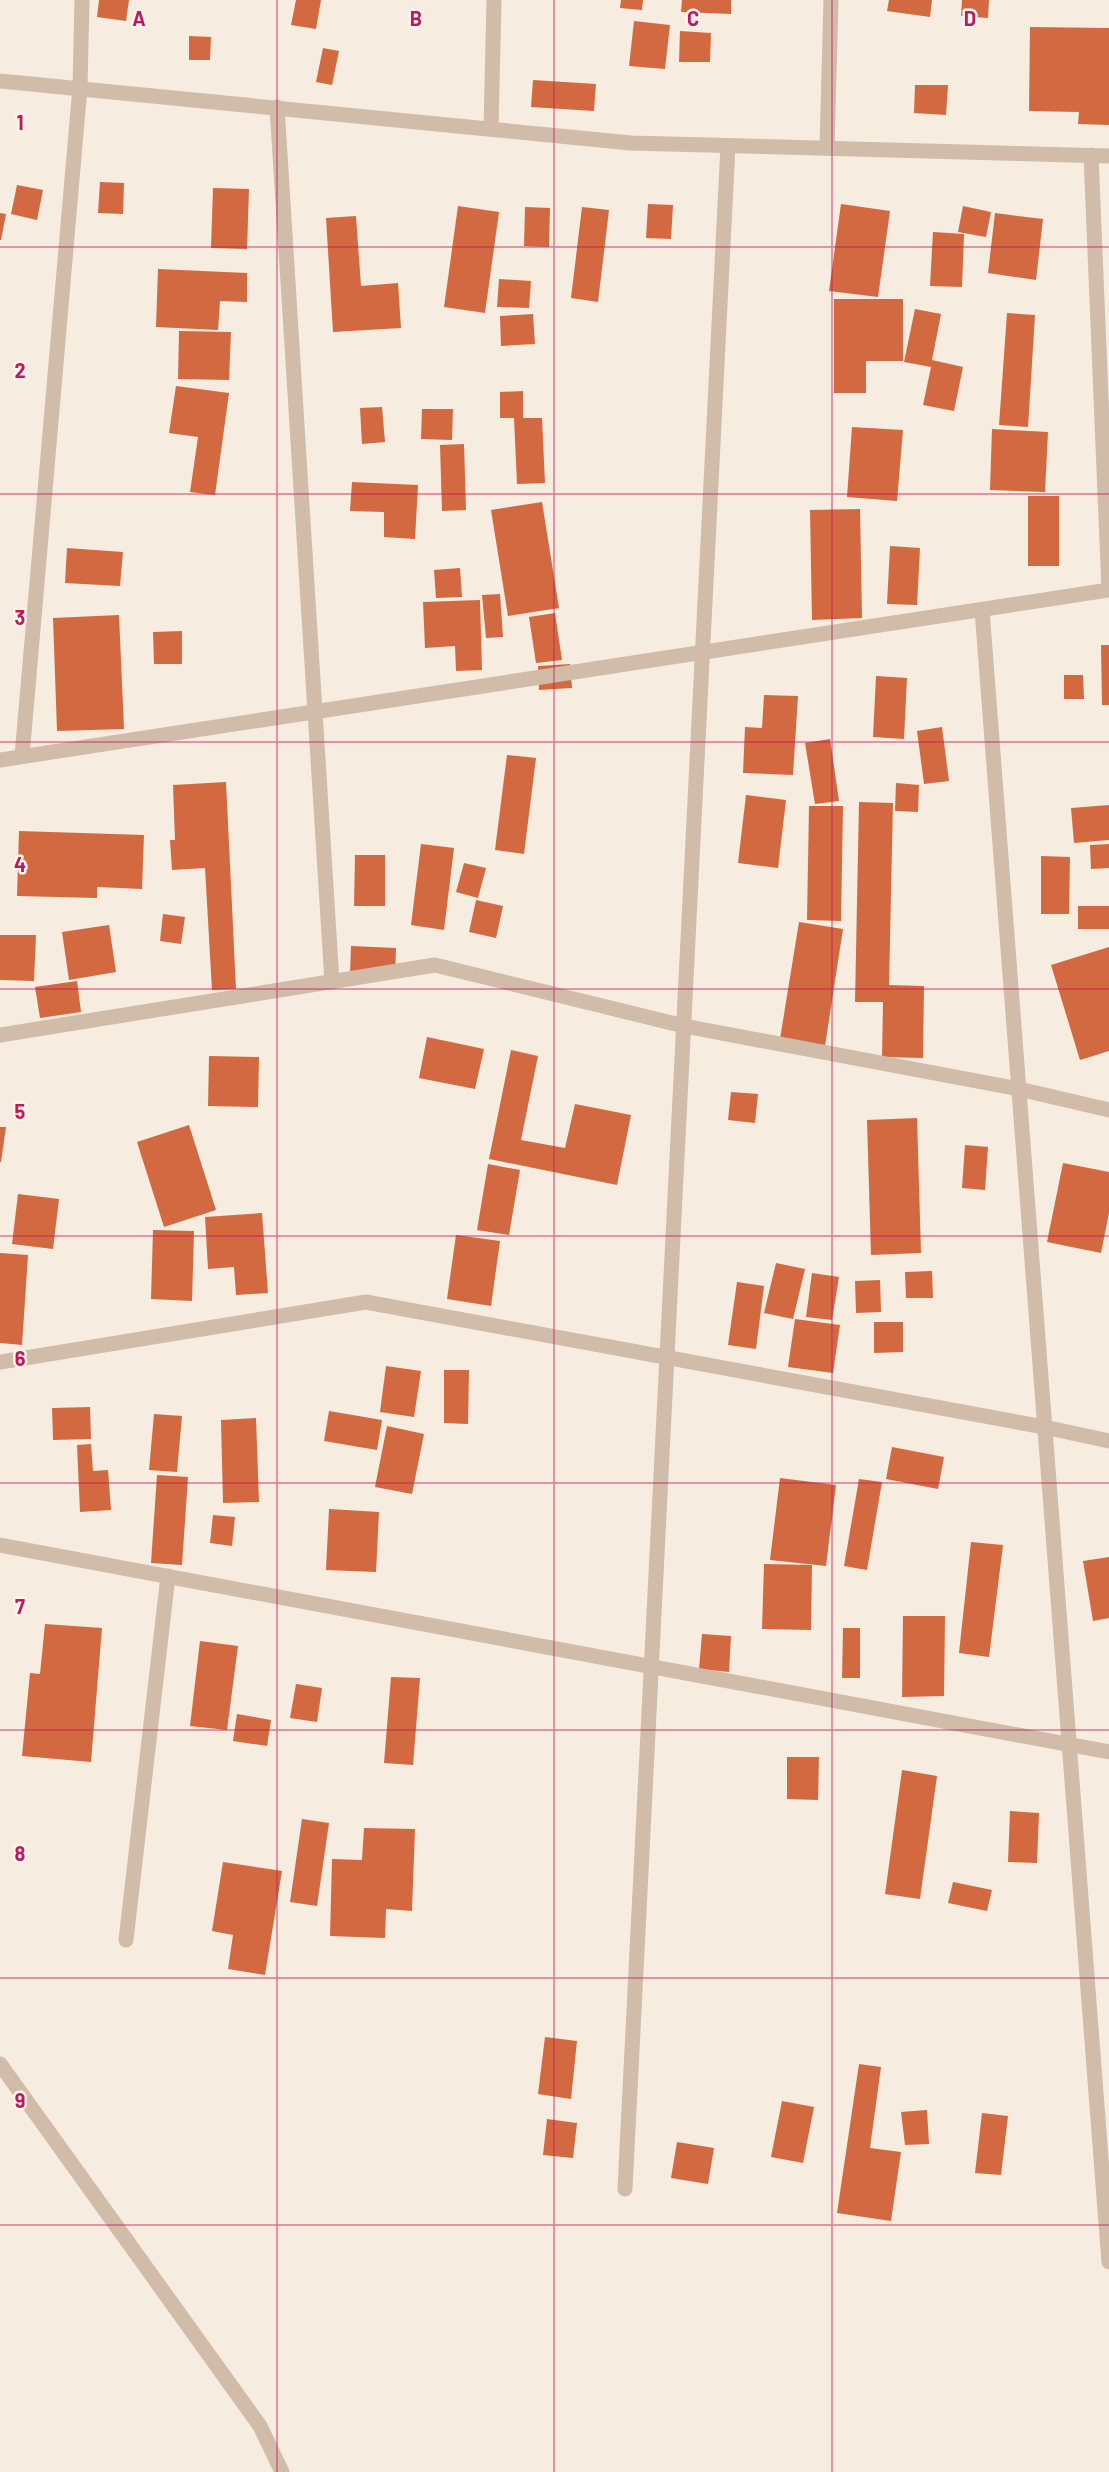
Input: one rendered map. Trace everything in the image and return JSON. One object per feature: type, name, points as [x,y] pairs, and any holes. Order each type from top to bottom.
[{"type":"street","points":[[22,756],[80,87],[82,0]]},
{"type":"street","points":[[491,129],[494,0]]},
{"type":"street","points":[[827,148],[831,0]]},
{"type":"street","points":[[0,81],[80,87],[631,143],[1109,156]]},
{"type":"street","points":[[277,107],[332,981]]},
{"type":"street","points":[[625,2189],[728,146]]},
{"type":"street","points":[[0,760],[1109,590],[1091,155]]},
{"type":"street","points":[[982,610],[1109,2262]]},
{"type":"street","points":[[0,1035],[435,965],[684,1026],[1019,1089],[1109,1110]]},
{"type":"street","points":[[0,1362],[366,1302],[1044,1427],[1109,1442]]},
{"type":"street","points":[[0,1545],[1109,1752]]},
{"type":"street","points":[[126,1940],[168,1576]]},
{"type":"street","points":[[0,2064],[260,2426],[282,2472]]},
{"type":"building","points":[[99,0],[129,0],[126,21],[97,17]]},
{"type":"building","points":[[296,0],[321,0],[316,29],[291,25]]},
{"type":"building","points":[[621,0],[643,0],[642,10],[620,8]]},
{"type":"building","points":[[682,0],[731,0],[731,14],[681,12]]},
{"type":"building","points":[[889,0],[932,0],[930,17],[887,11]]},
{"type":"building","points":[[962,0],[989,0],[988,18],[961,16]]},
{"type":"building","points":[[634,21],[670,25],[665,69],[629,66]]},
{"type":"building","points":[[1030,27],[1109,28],[1109,125],[1078,124],[1079,112],[1029,111]]},
{"type":"building","points":[[680,31],[711,33],[710,62],[679,62]]},
{"type":"building","points":[[189,36],[211,37],[210,60],[189,60]]},
{"type":"building","points":[[323,48],[339,51],[332,85],[316,82]]},
{"type":"building","points":[[533,80],[596,84],[594,111],[531,107]]},
{"type":"building","points":[[915,85],[948,85],[946,115],[914,113]]},
{"type":"building","points":[[100,182],[124,183],[123,214],[98,213]]},
{"type":"building","points":[[17,185],[43,190],[37,220],[11,214]]},
{"type":"building","points":[[213,188],[249,189],[247,249],[211,248]]},
{"type":"building","points":[[648,204],[673,205],[671,239],[646,238]]},
{"type":"building","points":[[841,204],[890,211],[878,297],[829,291]]},
{"type":"building","points":[[458,206],[499,212],[485,313],[444,307]]},
{"type":"building","points":[[963,206],[991,212],[986,237],[958,232]]},
{"type":"building","points":[[525,207],[550,208],[549,247],[524,246]]},
{"type":"building","points":[[582,207],[609,210],[598,302],[571,298]]},
{"type":"building","points":[[0,213],[6,214],[1,240],[0,240]]},
{"type":"building","points":[[995,213],[1043,219],[1036,280],[988,273]]},
{"type":"building","points":[[356,216],[361,286],[398,283],[401,328],[333,332],[326,218]]},
{"type":"building","points":[[933,232],[964,234],[962,287],[930,286]]},
{"type":"building","points":[[158,269],[247,273],[247,302],[220,301],[218,330],[156,327]]},
{"type":"building","points":[[499,279],[531,281],[529,308],[497,307]]},
{"type":"building","points":[[834,299],[903,299],[903,361],[866,361],[866,393],[834,393]]},
{"type":"building","points":[[915,309],[941,314],[932,360],[963,367],[954,411],[923,405],[931,367],[904,362]]},
{"type":"building","points":[[1007,313],[1035,315],[1028,427],[999,425]]},
{"type":"building","points":[[533,314],[535,344],[501,346],[500,316]]},
{"type":"building","points":[[179,331],[231,332],[229,380],[178,379]]},
{"type":"building","points":[[176,386],[229,393],[215,495],[190,492],[198,437],[169,433]]},
{"type":"building","points":[[523,391],[523,418],[542,418],[545,483],[517,484],[514,418],[500,418],[500,392]]},
{"type":"building","points":[[382,407],[385,442],[362,444],[360,408]]},
{"type":"building","points":[[422,409],[453,409],[452,440],[421,439]]},
{"type":"building","points":[[852,427],[903,430],[897,501],[847,497]]},
{"type":"building","points":[[992,429],[1048,432],[1045,492],[990,490]]},
{"type":"building","points":[[464,444],[466,510],[442,511],[440,445]]},
{"type":"building","points":[[352,482],[418,485],[415,539],[384,537],[384,512],[350,511]]},
{"type":"building","points":[[1028,496],[1059,496],[1059,566],[1028,566]]},
{"type":"building","points":[[542,502],[559,608],[508,616],[491,510]]},
{"type":"building","points":[[860,509],[862,618],[812,620],[810,510]]},
{"type":"building","points":[[890,546],[920,548],[917,605],[887,604]]},
{"type":"building","points":[[67,548],[123,552],[120,586],[65,583]]},
{"type":"building","points":[[460,568],[462,597],[436,598],[434,570]]},
{"type":"building","points":[[500,594],[503,637],[486,638],[482,595]]},
{"type":"building","points":[[480,600],[482,670],[456,671],[455,646],[425,648],[423,602]]},
{"type":"building","points":[[555,613],[562,660],[536,663],[529,617]]},
{"type":"building","points":[[119,615],[124,729],[57,731],[53,618]]},
{"type":"building","points":[[182,631],[182,664],[154,664],[153,632]]},
{"type":"building","points":[[1101,645],[1109,645],[1109,705],[1102,705]]},
{"type":"building","points":[[570,664],[572,688],[539,690],[538,666]]},
{"type":"building","points":[[1064,675],[1083,675],[1084,699],[1064,699]]},
{"type":"building","points":[[876,676],[907,678],[904,739],[873,737]]},
{"type":"building","points":[[764,695],[798,696],[793,775],[743,773],[745,727],[762,728]]},
{"type":"building","points":[[942,727],[949,781],[924,784],[917,731]]},
{"type":"building","points":[[830,739],[839,801],[815,804],[805,743]]},
{"type":"building","points":[[507,755],[536,758],[524,854],[495,850]]},
{"type":"building","points":[[226,782],[236,989],[212,990],[205,868],[172,870],[170,840],[175,840],[173,785]]},
{"type":"building","points":[[896,783],[919,785],[918,812],[895,811]]},
{"type":"building","points":[[746,795],[786,800],[778,868],[738,863]]},
{"type":"building","points":[[859,802],[893,803],[889,985],[924,986],[923,1058],[882,1057],[883,1002],[855,1002]]},
{"type":"building","points":[[1109,805],[1109,840],[1074,843],[1071,808]]},
{"type":"building","points":[[809,806],[843,806],[841,921],[807,920]]},
{"type":"building","points":[[19,831],[144,835],[142,889],[97,887],[97,898],[17,896]]},
{"type":"building","points":[[421,844],[454,848],[444,930],[411,925]]},
{"type":"building","points":[[1109,844],[1109,868],[1091,869],[1090,845]]},
{"type":"building","points":[[355,855],[385,855],[385,906],[354,906]]},
{"type":"building","points":[[1041,856],[1070,857],[1069,914],[1041,914]]},
{"type":"building","points":[[464,863],[486,868],[478,898],[456,892]]},
{"type":"building","points":[[476,900],[503,906],[496,938],[469,932]]},
{"type":"building","points":[[1078,906],[1109,906],[1109,929],[1078,929]]},
{"type":"building","points":[[163,914],[185,917],[181,944],[160,941]]},
{"type":"building","points":[[799,922],[843,929],[825,1046],[780,1039]]},
{"type":"building","points":[[109,925],[116,972],[69,980],[62,932]]},
{"type":"building","points":[[0,935],[36,935],[34,981],[0,980]]},
{"type":"building","points":[[351,946],[396,948],[395,977],[350,976]]},
{"type":"building","points":[[1109,947],[1109,1051],[1080,1060],[1051,965]]},
{"type":"building","points":[[77,981],[81,1012],[40,1018],[35,987]]},
{"type":"building","points":[[427,1037],[484,1049],[475,1089],[419,1078]]},
{"type":"building","points":[[511,1050],[538,1056],[521,1140],[565,1148],[575,1104],[631,1115],[617,1185],[489,1159]]},
{"type":"building","points":[[209,1056],[259,1057],[258,1107],[208,1106]]},
{"type":"building","points":[[731,1092],[758,1094],[755,1123],[728,1120]]},
{"type":"building","points":[[917,1118],[921,1253],[871,1255],[867,1120]]},
{"type":"building","points":[[189,1125],[216,1210],[164,1227],[137,1142]]},
{"type":"building","points":[[0,1127],[6,1127],[1,1162],[0,1162]]},
{"type":"building","points":[[965,1145],[988,1147],[985,1190],[962,1188]]},
{"type":"building","points":[[1063,1163],[1109,1172],[1109,1213],[1101,1253],[1047,1242]]},
{"type":"building","points":[[488,1164],[520,1170],[509,1235],[477,1230]]},
{"type":"building","points":[[18,1194],[59,1199],[53,1249],[12,1244]]},
{"type":"building","points":[[262,1213],[268,1293],[236,1295],[234,1267],[208,1269],[205,1217]]},
{"type":"building","points":[[153,1230],[194,1231],[192,1301],[151,1299]]},
{"type":"building","points":[[456,1235],[500,1241],[491,1306],[447,1299]]},
{"type":"building","points":[[0,1253],[28,1255],[22,1345],[0,1343]]},
{"type":"building","points":[[776,1263],[805,1269],[793,1319],[764,1313]]},
{"type":"building","points":[[932,1271],[933,1298],[906,1298],[905,1272]]},
{"type":"building","points":[[812,1273],[839,1277],[832,1320],[806,1317]]},
{"type":"building","points":[[880,1280],[881,1312],[856,1313],[855,1281]]},
{"type":"building","points":[[737,1282],[764,1286],[756,1349],[728,1345]]},
{"type":"building","points":[[795,1319],[840,1325],[833,1373],[788,1367]]},
{"type":"building","points":[[874,1322],[903,1322],[903,1352],[874,1353]]},
{"type":"building","points":[[386,1366],[421,1371],[414,1417],[380,1412]]},
{"type":"building","points":[[444,1370],[469,1370],[468,1424],[444,1423]]},
{"type":"building","points":[[90,1407],[91,1439],[53,1440],[52,1408]]},
{"type":"building","points":[[329,1411],[382,1420],[377,1450],[324,1441]]},
{"type":"building","points":[[154,1414],[182,1416],[177,1472],[149,1470]]},
{"type":"building","points":[[256,1418],[259,1502],[223,1503],[221,1420]]},
{"type":"building","points":[[387,1426],[424,1434],[412,1494],[375,1487]]},
{"type":"building","points":[[91,1444],[93,1471],[108,1470],[111,1510],[80,1512],[77,1445]]},
{"type":"building","points":[[892,1447],[944,1457],[938,1489],[886,1479]]},
{"type":"building","points":[[157,1475],[188,1477],[182,1565],[151,1563]]},
{"type":"building","points":[[780,1478],[836,1485],[826,1566],[770,1560]]},
{"type":"building","points":[[859,1479],[882,1482],[867,1570],[844,1566]]},
{"type":"building","points":[[329,1509],[379,1512],[376,1572],[326,1570]]},
{"type":"building","points":[[213,1515],[235,1517],[232,1546],[210,1543]]},
{"type":"building","points":[[971,1542],[1003,1545],[989,1657],[959,1653]]},
{"type":"building","points":[[1109,1557],[1109,1618],[1093,1621],[1083,1561]]},
{"type":"building","points":[[764,1564],[812,1565],[811,1630],[762,1629]]},
{"type":"building","points":[[903,1616],[945,1616],[944,1696],[902,1697]]},
{"type":"building","points":[[45,1624],[102,1628],[91,1762],[22,1756],[30,1673],[40,1674]]},
{"type":"building","points":[[843,1628],[860,1628],[860,1678],[842,1678]]},
{"type":"building","points":[[702,1634],[731,1636],[729,1672],[699,1669]]},
{"type":"building","points":[[200,1641],[238,1646],[227,1730],[190,1726]]},
{"type":"building","points":[[391,1677],[420,1678],[413,1765],[384,1763]]},
{"type":"building","points":[[296,1684],[322,1688],[317,1722],[290,1718]]},
{"type":"building","points":[[237,1714],[271,1720],[267,1746],[233,1741]]},
{"type":"building","points":[[787,1757],[819,1757],[818,1800],[787,1799]]},
{"type":"building","points":[[902,1770],[937,1776],[920,1899],[885,1894]]},
{"type":"building","points":[[1010,1811],[1039,1813],[1037,1863],[1008,1862]]},
{"type":"building","points":[[302,1819],[329,1823],[317,1906],[290,1902]]},
{"type":"building","points":[[364,1828],[415,1829],[412,1911],[386,1909],[385,1938],[330,1936],[332,1859],[362,1860]]},
{"type":"building","points":[[223,1862],[282,1871],[265,1975],[228,1969],[233,1935],[212,1931]]},
{"type":"building","points":[[953,1882],[992,1890],[987,1911],[948,1903]]},
{"type":"building","points":[[545,2037],[577,2041],[571,2099],[538,2094]]},
{"type":"building","points":[[859,2064],[881,2067],[870,2148],[901,2152],[891,2221],[837,2213]]},
{"type":"building","points":[[782,2101],[814,2107],[803,2163],[771,2157]]},
{"type":"building","points":[[927,2110],[929,2144],[905,2145],[901,2112]]},
{"type":"building","points":[[982,2113],[1008,2116],[1001,2175],[975,2173]]},
{"type":"building","points":[[547,2119],[577,2123],[573,2158],[543,2155]]},
{"type":"building","points":[[677,2142],[714,2148],[708,2184],[671,2178]]}]
